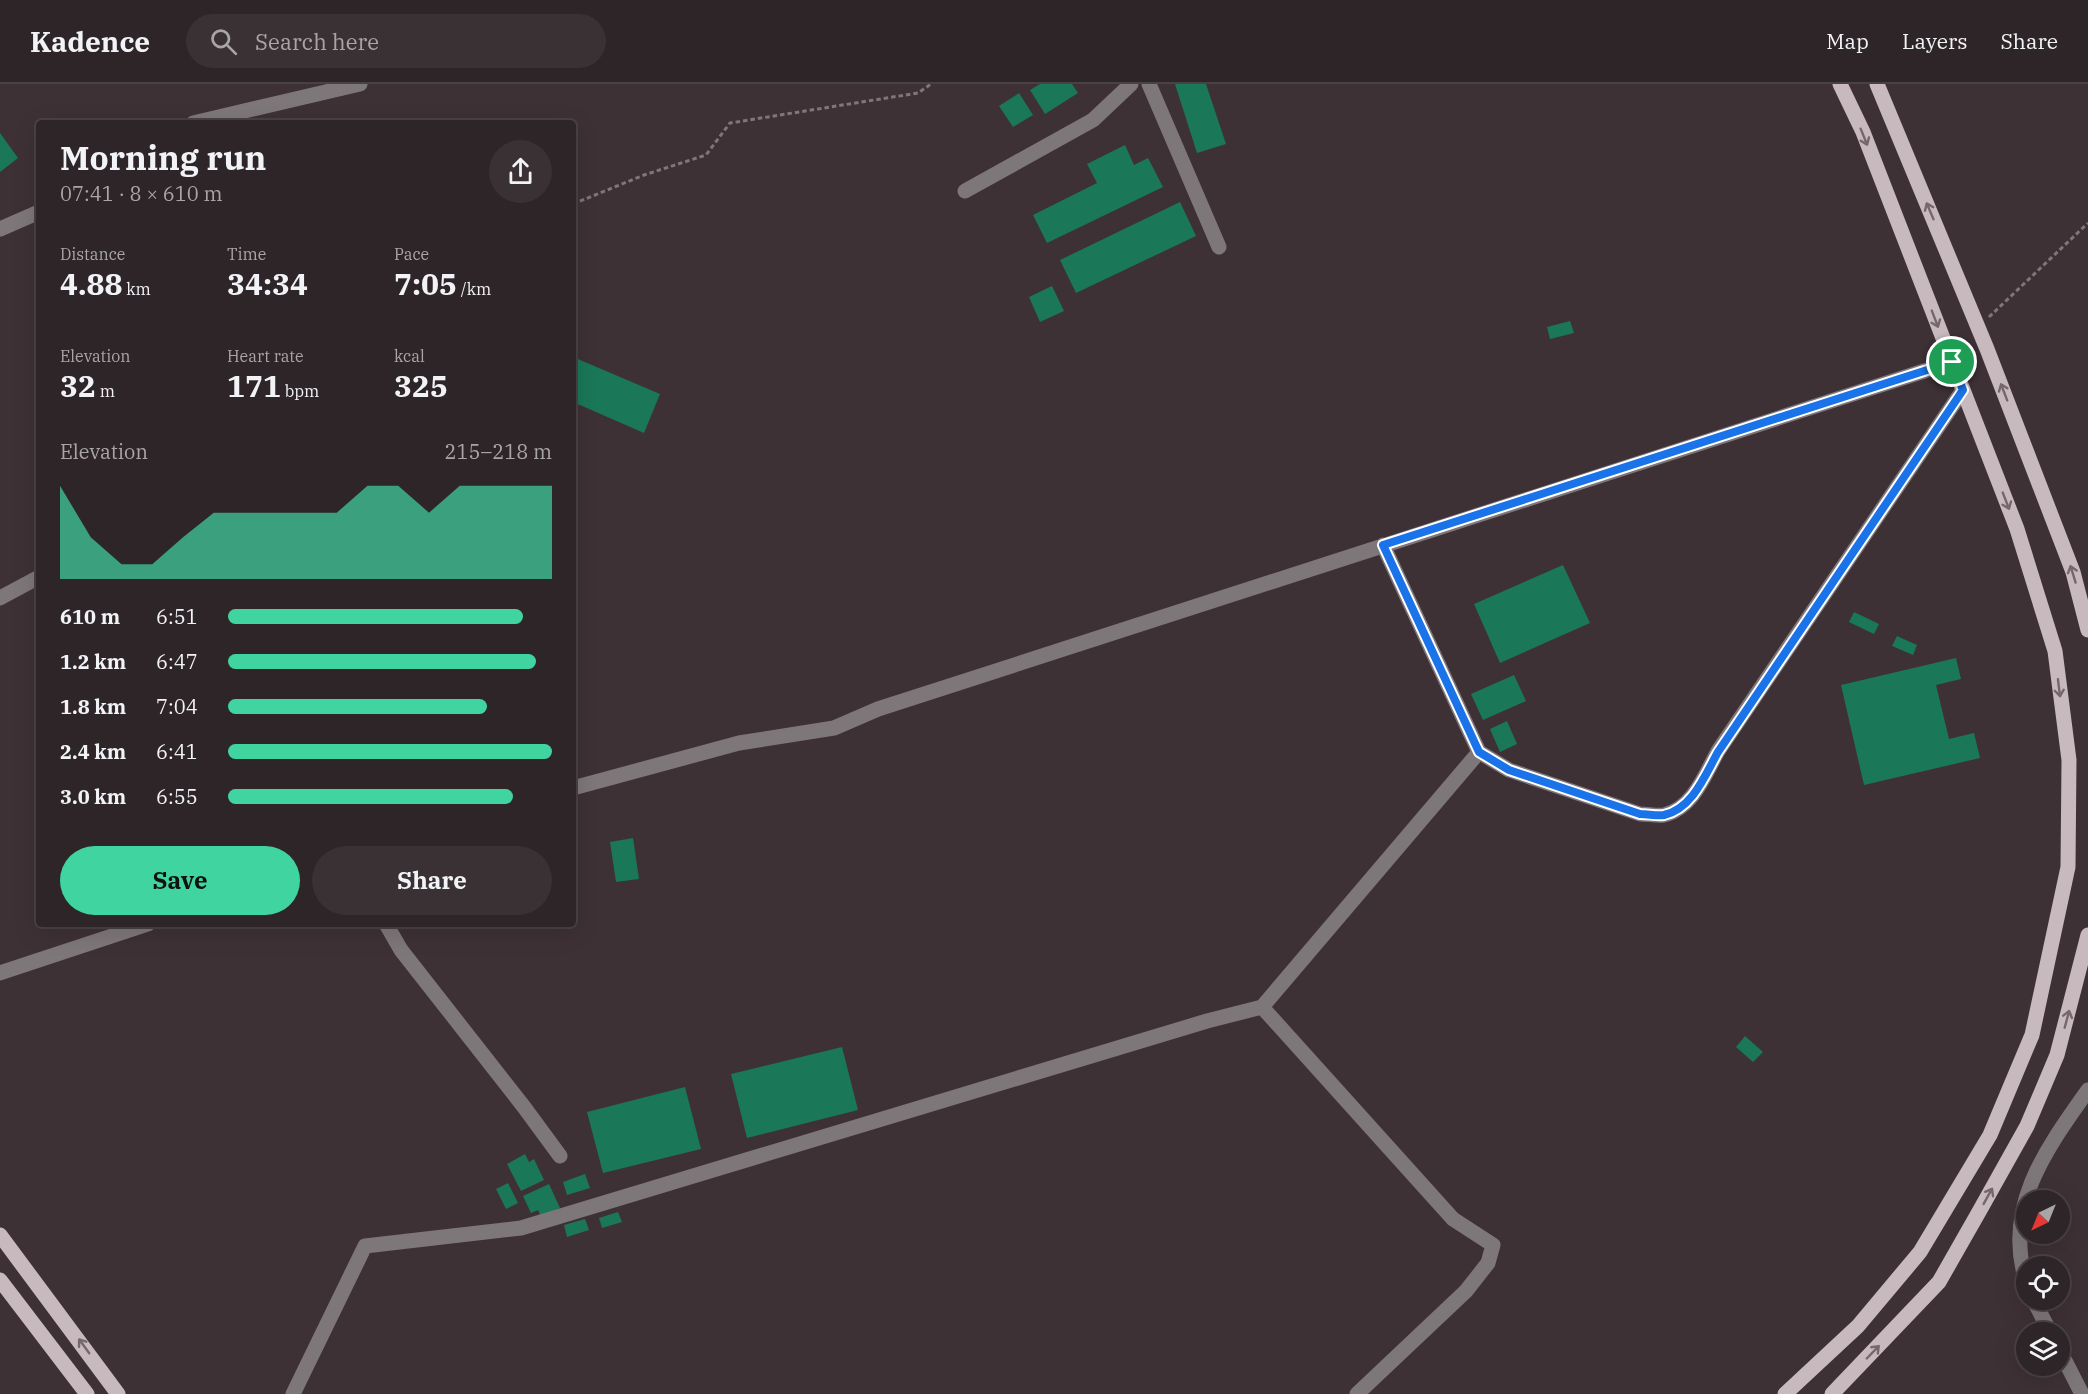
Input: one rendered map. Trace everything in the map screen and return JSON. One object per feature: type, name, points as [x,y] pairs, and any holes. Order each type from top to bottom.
[{"type":"main road","points":[[1785,1394],[1858,1326],[1920,1252],[1990,1135],[2032,1035],[2068,867],[2069,760],[2055,651],[2017,529],[1867,143],[1840,84]]},
{"type":"main road","points":[[1877,84],[1978,327],[2073,572],[2088,630]]},
{"type":"main road","points":[[1832,1394],[1939,1282],[2001,1173],[2027,1126],[2057,1055],[2088,936]]},
{"type":"main road","points":[[0,1234],[118,1394]]},
{"type":"main road","points":[[0,1280],[87,1394]]},
{"type":"street","points":[[206,120],[360,84]]},
{"type":"street","points":[[965,190],[1093,120],[1131,84]]},
{"type":"street","points":[[1149,84],[1219,247]]},
{"type":"street","points":[[0,229],[36,213]]},
{"type":"street","points":[[576,787],[739,743],[834,728],[878,709],[1952,362]]},
{"type":"street","points":[[1383,545],[1479,752],[1509,770],[1640,814],[1663,815],[1681,808],[1697,790],[1718,752],[1963,390]]},
{"type":"street","points":[[0,598],[36,579]]},
{"type":"street","points":[[292,1394],[365,1246],[521,1228],[1207,1021],[1262,1007],[1479,752]]},
{"type":"street","points":[[0,973],[139,927]]},
{"type":"street","points":[[388,927],[401,950],[560,1156]]},
{"type":"street","points":[[1262,1007],[1453,1219],[1493,1245],[1488,1263],[1466,1292],[1357,1394]]},
{"type":"street","points":[[2020,1256],[2018,1240],[2022,1212],[2032,1183],[2056,1134],[2088,1090]]},
{"type":"street","points":[[2070,1371],[2082,1394]]},
{"type":"path","points":[[576,203],[644,175],[706,155],[730,123],[918,93],[931,84]]},
{"type":"path","points":[[1978,327],[2088,223]]},
{"type":"building","points":[[1040,84],[1072,84],[1078,93],[1045,114],[1030,90]]},
{"type":"building","points":[[1175,84],[1206,84],[1226,144],[1197,153]]},
{"type":"building","points":[[1019,93],[1033,115],[1013,127],[999,106]]},
{"type":"building","points":[[0,133],[18,158],[0,172]]},
{"type":"building","points":[[1125,145],[1134,165],[1148,158],[1163,187],[1047,243],[1033,215],[1097,183],[1087,164]]},
{"type":"building","points":[[1180,202],[1196,236],[1076,293],[1060,260]]},
{"type":"building","points":[[1052,286],[1064,311],[1040,322],[1029,297]]},
{"type":"building","points":[[1570,321],[1574,333],[1550,339],[1547,327]]},
{"type":"building","points":[[576,358],[660,394],[644,433],[576,403]]},
{"type":"building","points":[[1563,565],[1590,623],[1500,663],[1474,604]]},
{"type":"building","points":[[1854,612],[1879,624],[1874,634],[1849,622]]},
{"type":"building","points":[[1897,636],[1917,645],[1913,655],[1892,646]]},
{"type":"building","points":[[1956,658],[1961,679],[1936,685],[1949,739],[1974,733],[1980,758],[1864,785],[1841,685]]},
{"type":"building","points":[[1514,675],[1526,701],[1483,720],[1471,694]]},
{"type":"building","points":[[1507,721],[1517,744],[1500,752],[1490,729]]},
{"type":"building","points":[[633,838],[639,879],[616,882],[610,842]]},
{"type":"building","points":[[1745,1036],[1763,1052],[1753,1062],[1736,1047]]},
{"type":"building","points":[[842,1047],[858,1110],[747,1138],[731,1074]]},
{"type":"building","points":[[685,1087],[701,1149],[603,1173],[587,1112]]},
{"type":"building","points":[[525,1154],[529,1162],[534,1159],[544,1180],[521,1191],[507,1164]]},
{"type":"building","points":[[585,1174],[590,1188],[567,1195],[563,1182]]},
{"type":"building","points":[[508,1183],[518,1203],[506,1209],[496,1189]]},
{"type":"building","points":[[549,1184],[560,1208],[541,1217],[538,1210],[531,1213],[523,1196]]},
{"type":"building","points":[[618,1212],[622,1222],[602,1228],[599,1218]]},
{"type":"building","points":[[585,1219],[589,1230],[567,1237],[564,1225]]},
{"type":"route","points":[[1952,362],[1963,390],[1718,752],[1697,790],[1681,808],[1663,815],[1640,814],[1509,770],[1479,752],[1383,545],[1952,362]]}]
